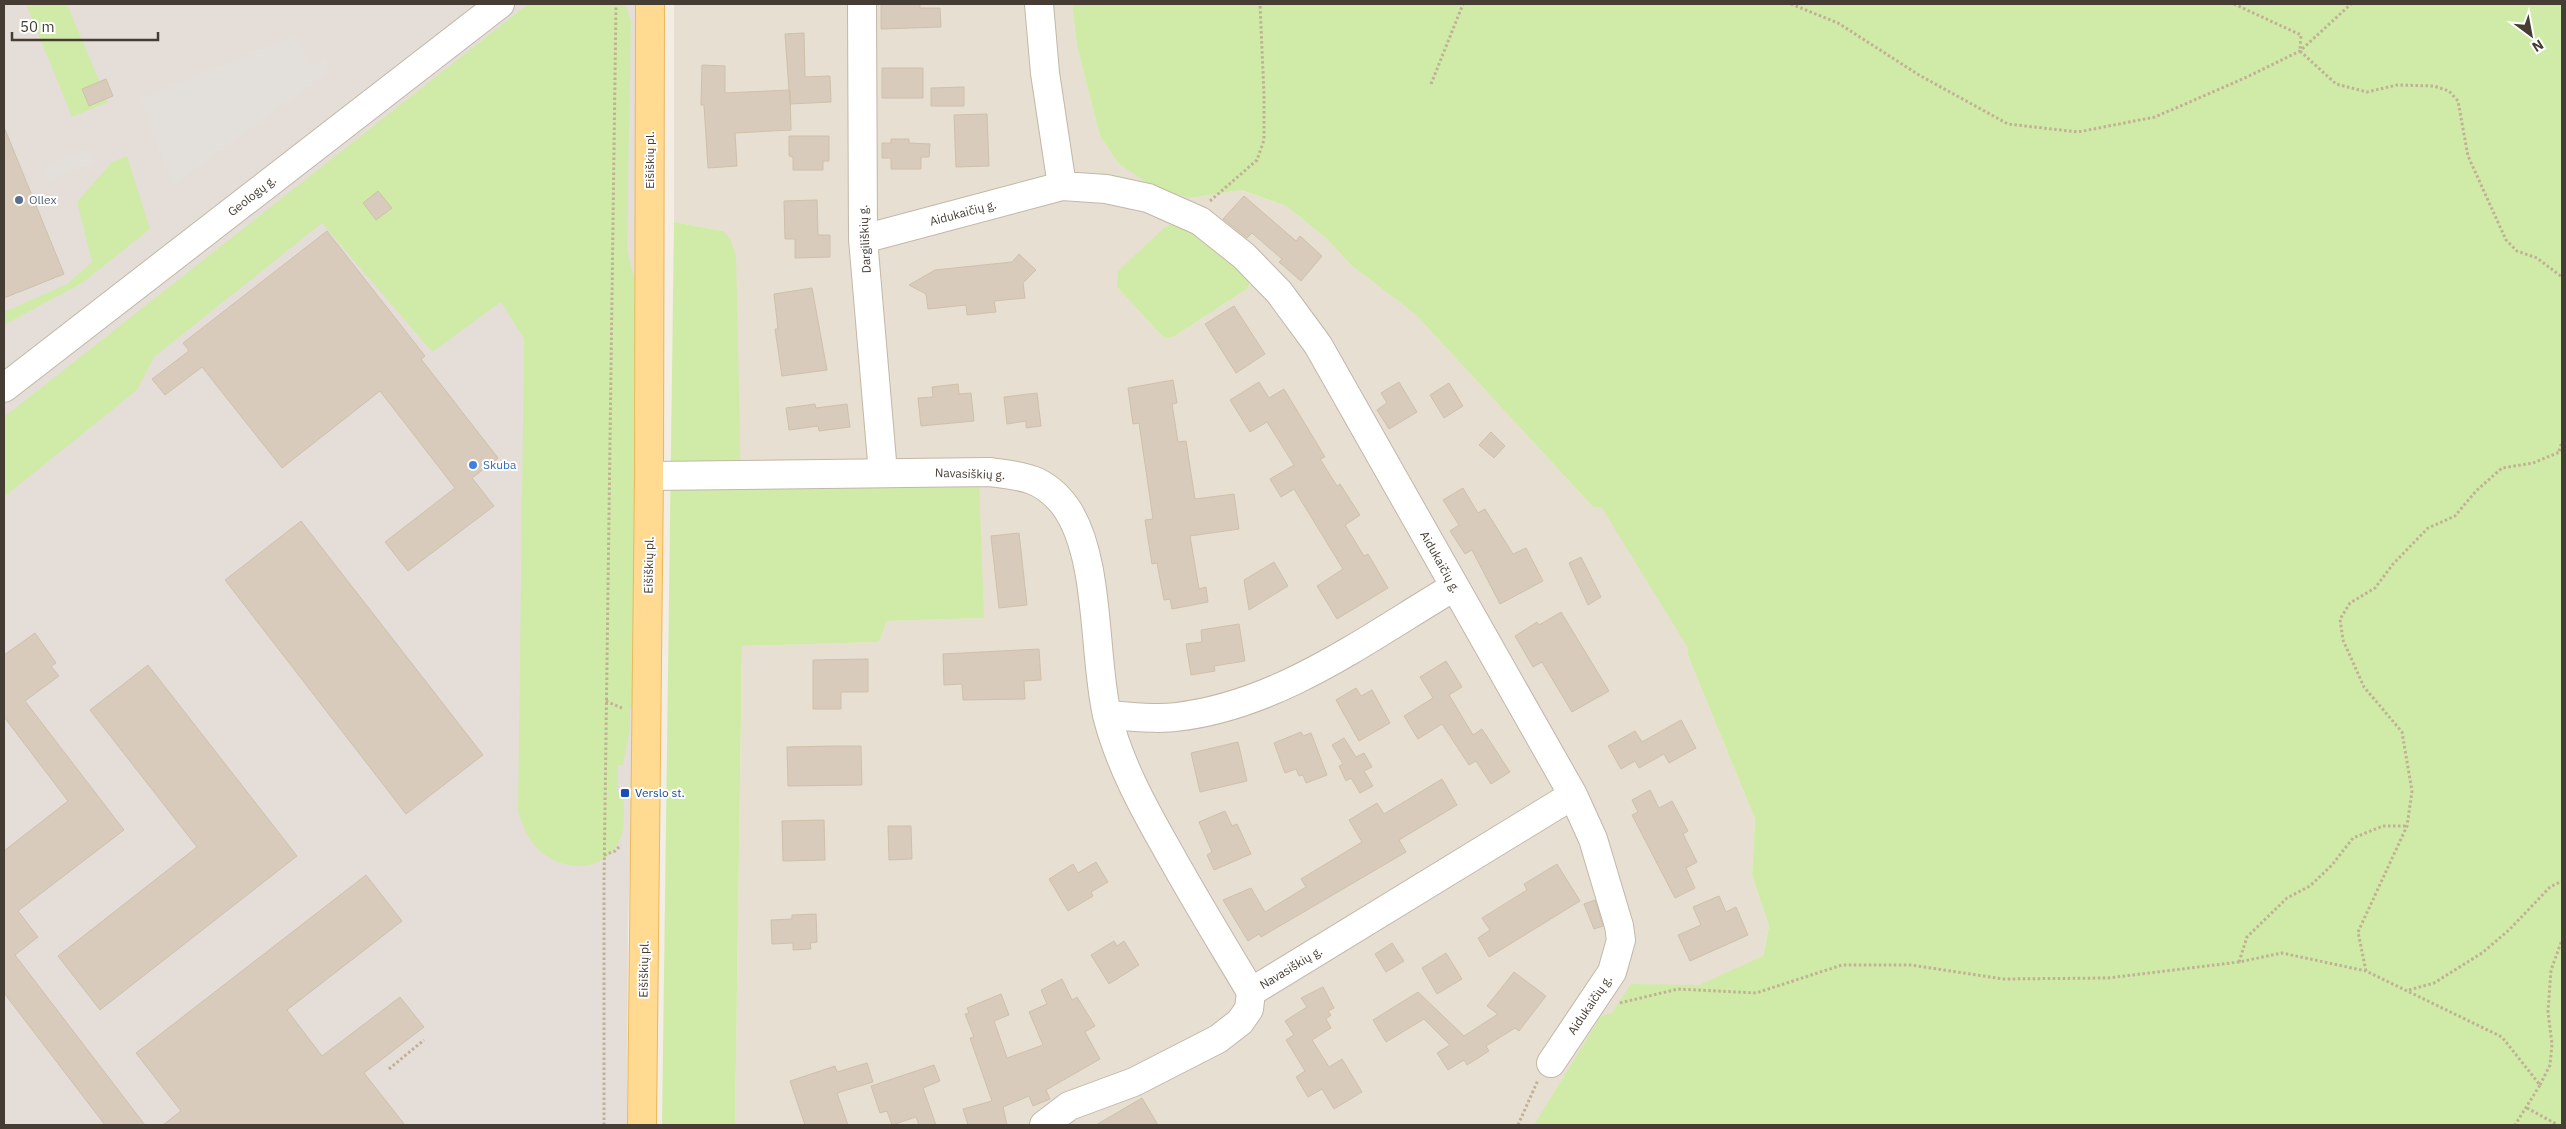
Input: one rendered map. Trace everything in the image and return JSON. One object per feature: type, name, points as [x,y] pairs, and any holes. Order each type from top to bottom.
[{"type":"main road","name":"Eišiškių pl.","points":[[642,1125],[649,476],[650,4]]},
{"type":"street","name":"Geologų g.","points":[[4,388],[500,4]]},
{"type":"street","name":"Dargiliškių g.","points":[[862,4],[863,239],[882,473]]},
{"type":"street","points":[[1039,4],[1045,73],[1062,186]]},
{"type":"street","name":"Aidukaičių g.","points":[[863,239],[1062,186],[1106,189],[1148,198],[1194,219],[1244,256],[1279,292],[1318,345],[1573,795],[1593,839],[1619,926],[1621,940],[1612,972],[1551,1063]]},
{"type":"street","name":"Navasiškių g.","points":[[649,476],[989,472],[1030,478],[1049,489],[1065,506],[1077,529],[1086,558],[1107,715],[1137,796],[1251,992],[1573,795]]},
{"type":"street","points":[[1107,715],[1174,718],[1238,705],[1294,682],[1454,587]]},
{"type":"street","points":[[1044,1125],[1069,1106],[1134,1082],[1218,1039],[1240,1022],[1249,1009],[1251,992]]},
{"type":"path","points":[[604,1125],[604,882],[616,4]]},
{"type":"path","points":[[1194,219],[1199,210],[1256,160],[1264,140],[1260,4]]},
{"type":"path","points":[[1431,84],[1463,4]]},
{"type":"path","points":[[1791,4],[1838,24],[1919,75],[2008,124],[2078,132],[2155,117],[2247,77],[2300,51],[2351,4]]},
{"type":"path","points":[[2234,4],[2301,35],[2300,51]]},
{"type":"path","points":[[2300,51],[2336,84],[2367,92],[2397,85],[2434,86],[2449,91],[2458,101],[2468,156],[2506,240],[2517,251],[2538,258],[2562,277]]},
{"type":"path","points":[[2366,971],[2358,932],[2407,826],[2412,791],[2402,732],[2364,687],[2343,640],[2340,618],[2350,603],[2375,588],[2393,564],[2428,528],[2455,516],[2476,491],[2502,468],[2533,463],[2560,451],[2562,442]]},
{"type":"path","points":[[2240,962],[2247,937],[2287,898],[2310,886],[2332,865],[2353,838],[2383,826],[2407,826]]},
{"type":"path","points":[[2408,990],[2434,983],[2482,953],[2508,930],[2550,887],[2562,881]]},
{"type":"path","points":[[2515,1125],[2527,1108],[2550,1064],[2552,1044],[2548,1012],[2551,970],[2562,940]]},
{"type":"path","points":[[1585,1012],[1678,989],[1756,993],[1842,966],[1911,965],[2003,979],[2108,978],[2240,962],[2282,953],[2366,971],[2502,1037],[2540,1085]]},
{"type":"path","points":[[390,1069],[424,1040]]},
{"type":"path","points":[[1518,1125],[1529,1104],[1536,1084],[1551,1063]]},
{"type":"path","points":[[2527,1108],[2558,1125]]},
{"type":"shaded area","points":[[4,4],[639,4],[635,705],[628,921],[627,1125],[4,1125]]},
{"type":"shaded area","points":[[674,4],[1072,4],[1077,46],[1100,136],[1118,163],[1191,198],[1240,190],[1286,206],[1326,238],[1352,266],[1415,314],[1593,507],[1659,513],[1696,606],[1687,653],[1755,819],[1752,875],[1769,926],[1762,960],[1534,1125],[735,1125],[742,646],[879,642],[887,621],[984,618],[741,488],[723,231],[674,222]],"holes":[[[1251,283],[1248,288],[1175,336],[1168,338],[1162,336],[1117,287]]]},
{"type":"shaded area","points":[[296,35],[309,66],[324,60],[329,71],[173,185],[140,99]]},
{"type":"shaded area","points":[[89,149],[94,162],[48,181],[43,168]]},
{"type":"green space","points":[[26,4],[67,4],[108,102],[72,117]]},
{"type":"green space","points":[[528,4],[625,4],[631,21],[627,249],[636,286],[635,705],[630,708],[630,729],[623,765],[618,765],[618,794],[624,794],[622,835],[612,852],[601,860],[589,865],[577,866],[551,859],[540,851],[525,831],[518,812],[524,339],[501,302],[432,352],[322,223],[154,357],[137,390],[4,497],[4,417]]},
{"type":"green space","points":[[1072,4],[2562,4],[2562,1125],[1534,1125],[1601,1016],[1612,1013],[1631,984],[1699,985],[1763,956],[1769,926],[1752,875],[1755,819],[1687,653],[1688,648],[1602,508],[1593,507],[1415,314],[1352,266],[1326,238],[1286,206],[1241,190],[1191,198],[1158,190],[1118,163],[1100,136],[1077,46]]},
{"type":"green space","points":[[127,156],[150,229],[82,283],[4,325],[4,312],[67,284],[92,262],[77,202],[112,162]]},
{"type":"green space","points":[[1183,221],[1252,278],[1248,288],[1175,336],[1168,338],[1162,336],[1117,287],[1118,271],[1164,228],[1173,223]]},
{"type":"green space","points":[[674,222],[723,231],[730,239],[736,256],[741,488],[979,481],[984,618],[887,621],[879,642],[742,646],[735,1125],[662,1125]]},
{"type":"building","points":[[881,4],[920,4],[920,8],[940,8],[941,27],[881,29]]},
{"type":"building","points":[[804,33],[805,77],[830,76],[831,102],[790,104],[785,34]]},
{"type":"building","points":[[702,65],[725,66],[725,93],[790,90],[791,130],[735,133],[737,166],[708,168],[704,105],[701,105]]},
{"type":"building","points":[[882,68],[923,68],[923,98],[882,98]]},
{"type":"building","points":[[106,79],[113,96],[89,106],[82,89]]},
{"type":"building","points":[[964,87],[964,106],[931,106],[931,88]]},
{"type":"building","points":[[987,114],[989,166],[956,167],[954,115]]},
{"type":"building","name":"Ollex","points":[[4,127],[64,274],[4,298]]},
{"type":"building","points":[[789,136],[829,136],[829,161],[823,161],[823,170],[793,170],[793,157],[789,156]]},
{"type":"building","points":[[891,139],[909,139],[909,143],[930,144],[929,157],[921,157],[921,169],[891,169],[891,158],[882,158],[882,143],[891,143]]},
{"type":"building","points":[[378,191],[392,208],[376,220],[363,203]]},
{"type":"building","points":[[1244,196],[1296,241],[1300,236],[1322,256],[1301,281],[1279,262],[1282,259],[1252,233],[1247,238],[1223,219]]},
{"type":"building","points":[[817,200],[818,235],[830,235],[830,257],[795,258],[795,239],[785,239],[784,201]]},
{"type":"building","points":[[327,231],[425,356],[421,359],[498,458],[472,478],[494,506],[408,571],[385,542],[455,488],[380,391],[282,468],[202,367],[165,395],[152,379],[189,351],[183,343]]},
{"type":"building","points":[[1019,254],[1036,270],[1023,283],[1025,298],[994,301],[996,312],[967,315],[966,305],[928,309],[926,294],[909,285],[935,270],[1012,262]]},
{"type":"building","points":[[812,288],[827,370],[782,376],[775,329],[778,329],[774,294]]},
{"type":"building","points":[[1234,306],[1265,354],[1236,373],[1205,324]]},
{"type":"building","points":[[1173,380],[1177,403],[1172,404],[1178,442],[1186,441],[1195,499],[1234,494],[1239,529],[1190,536],[1199,589],[1206,587],[1208,602],[1172,609],[1170,599],[1164,600],[1157,563],[1152,564],[1145,520],[1153,519],[1139,423],[1133,424],[1128,388]]},
{"type":"building","points":[[1259,382],[1269,398],[1284,389],[1325,457],[1320,459],[1337,486],[1340,484],[1360,515],[1345,525],[1364,556],[1368,554],[1388,588],[1337,619],[1317,586],[1343,569],[1294,489],[1281,497],[1270,479],[1294,465],[1267,422],[1250,432],[1230,400]]},
{"type":"building","points":[[1399,382],[1417,412],[1389,429],[1377,410],[1387,403],[1381,393]]},
{"type":"building","points":[[1449,383],[1463,406],[1444,418],[1430,395]]},
{"type":"building","points":[[958,384],[959,394],[971,393],[974,421],[921,426],[918,398],[933,397],[932,387]]},
{"type":"building","points":[[1037,393],[1041,426],[1026,428],[1026,421],[1007,424],[1004,397]]},
{"type":"building","points":[[815,404],[816,408],[847,404],[850,427],[819,431],[818,426],[789,430],[786,408]]},
{"type":"building","points":[[1491,432],[1505,446],[1494,458],[1479,445]]},
{"type":"building","points":[[1463,488],[1478,513],[1485,509],[1513,554],[1526,548],[1543,581],[1500,604],[1472,550],[1465,554],[1450,531],[1459,525],[1443,500]]},
{"type":"building","points":[[301,521],[483,755],[406,814],[225,580]]},
{"type":"building","points":[[1019,533],[1027,605],[999,608],[991,536]]},
{"type":"building","points":[[1581,557],[1601,597],[1588,605],[1569,563]]},
{"type":"building","points":[[1274,562],[1288,586],[1249,610],[1244,580]]},
{"type":"building","points":[[1561,612],[1609,691],[1572,712],[1542,662],[1533,667],[1515,636],[1537,622],[1539,625]]},
{"type":"building","points":[[1239,624],[1245,661],[1214,666],[1215,671],[1191,675],[1186,644],[1202,642],[1201,630]]},
{"type":"building","points":[[35,633],[56,663],[51,666],[59,676],[25,701],[124,830],[18,911],[38,937],[15,955],[145,1125],[105,1125],[4,993],[4,851],[68,801],[4,717],[4,655]]},
{"type":"building","points":[[1039,649],[1041,680],[1024,681],[1025,699],[963,700],[962,684],[944,685],[943,654]]},
{"type":"building","points":[[868,659],[868,692],[841,692],[841,709],[813,709],[813,660]]},
{"type":"building","points":[[1446,661],[1462,687],[1449,695],[1473,735],[1482,729],[1510,772],[1491,784],[1476,761],[1469,765],[1442,724],[1418,739],[1404,716],[1433,698],[1420,677]]},
{"type":"building","points":[[148,665],[297,856],[100,1010],[58,956],[197,847],[90,710]]},
{"type":"building","points":[[1356,688],[1361,696],[1372,690],[1390,723],[1359,741],[1336,700]]},
{"type":"building","points":[[1681,720],[1696,748],[1669,763],[1664,754],[1639,768],[1635,761],[1621,769],[1608,746],[1635,731],[1642,742]]},
{"type":"building","points":[[1301,732],[1303,736],[1311,733],[1327,775],[1306,783],[1303,775],[1299,776],[1296,769],[1285,773],[1274,743]]},
{"type":"building","points":[[1344,738],[1356,757],[1364,753],[1372,767],[1364,771],[1373,786],[1360,793],[1351,778],[1346,781],[1339,766],[1343,764],[1332,745]]},
{"type":"building","points":[[1238,742],[1247,781],[1200,792],[1191,753]]},
{"type":"building","points":[[861,746],[862,785],[788,786],[787,747]]},
{"type":"building","points":[[1442,779],[1457,805],[1399,840],[1406,852],[1261,937],[1259,934],[1248,941],[1223,900],[1251,888],[1265,912],[1306,887],[1301,879],[1362,842],[1349,820],[1377,803],[1384,814]]},
{"type":"building","points":[[1650,790],[1659,808],[1672,801],[1688,831],[1683,834],[1697,862],[1686,868],[1695,888],[1675,898],[1632,815],[1638,812],[1632,800]]},
{"type":"building","points":[[1225,811],[1232,826],[1237,824],[1251,854],[1214,870],[1207,855],[1212,852],[1199,822]]},
{"type":"building","points":[[824,820],[825,860],[783,861],[782,821]]},
{"type":"building","points":[[888,826],[911,826],[912,859],[889,860]]},
{"type":"building","points":[[1096,862],[1108,882],[1091,892],[1093,896],[1068,911],[1049,879],[1073,864],[1078,873]]},
{"type":"building","points":[[1557,864],[1580,901],[1489,957],[1478,938],[1490,930],[1482,918],[1527,890],[1524,884]]},
{"type":"building","points":[[366,875],[402,921],[287,1010],[322,1056],[400,997],[424,1027],[364,1073],[405,1125],[163,1125],[181,1111],[136,1053]]},
{"type":"building","points":[[1719,896],[1726,912],[1736,907],[1748,935],[1690,961],[1678,935],[1701,925],[1693,907]]},
{"type":"building","points":[[1595,900],[1603,926],[1594,929],[1584,904]]},
{"type":"building","points":[[816,914],[817,942],[810,943],[811,949],[793,950],[793,943],[772,944],[771,920],[792,919],[792,915]]},
{"type":"building","points":[[1114,941],[1117,946],[1124,941],[1139,965],[1109,984],[1091,955]]},
{"type":"building","points":[[1392,943],[1404,961],[1386,972],[1375,954]]},
{"type":"building","points":[[1446,953],[1462,979],[1437,994],[1422,968]]},
{"type":"building","points":[[1514,972],[1546,996],[1519,1031],[1515,1028],[1486,1046],[1489,1051],[1467,1065],[1464,1060],[1448,1070],[1437,1053],[1450,1045],[1424,1019],[1386,1042],[1373,1020],[1418,992],[1464,1036],[1498,1014],[1487,1006]]},
{"type":"building","points":[[1062,979],[1072,1000],[1077,997],[1095,1026],[1085,1032],[1100,1059],[1046,1090],[1050,1099],[1033,1106],[1029,1096],[1003,1107],[1007,1125],[968,1125],[963,1109],[992,1101],[970,1038],[974,1037],[965,1014],[969,1013],[967,1008],[1001,994],[1009,1015],[994,1021],[1007,1058],[1043,1045],[1029,1012],[1047,1004],[1041,990]]},
{"type":"building","points":[[1323,987],[1334,1008],[1328,1011],[1331,1015],[1326,1019],[1331,1028],[1312,1040],[1329,1067],[1342,1059],[1362,1092],[1334,1109],[1322,1089],[1308,1097],[1296,1077],[1305,1071],[1286,1040],[1294,1035],[1285,1021],[1307,1007],[1301,998]]},
{"type":"building","points":[[867,1063],[873,1082],[837,1093],[848,1125],[805,1125],[790,1081],[835,1066],[837,1072]]},
{"type":"building","points":[[934,1065],[940,1081],[923,1088],[936,1125],[919,1125],[916,1117],[892,1125],[887,1111],[880,1113],[871,1086]]},
{"type":"building","points":[[1142,1098],[1158,1125],[1096,1125]]},
{"type":"place","name":"Ollex","points":[[19,200]]},
{"type":"place","name":"Skuba","points":[[473,465]]},
{"type":"place","name":"Verslo st.","points":[[625,793]]}]
